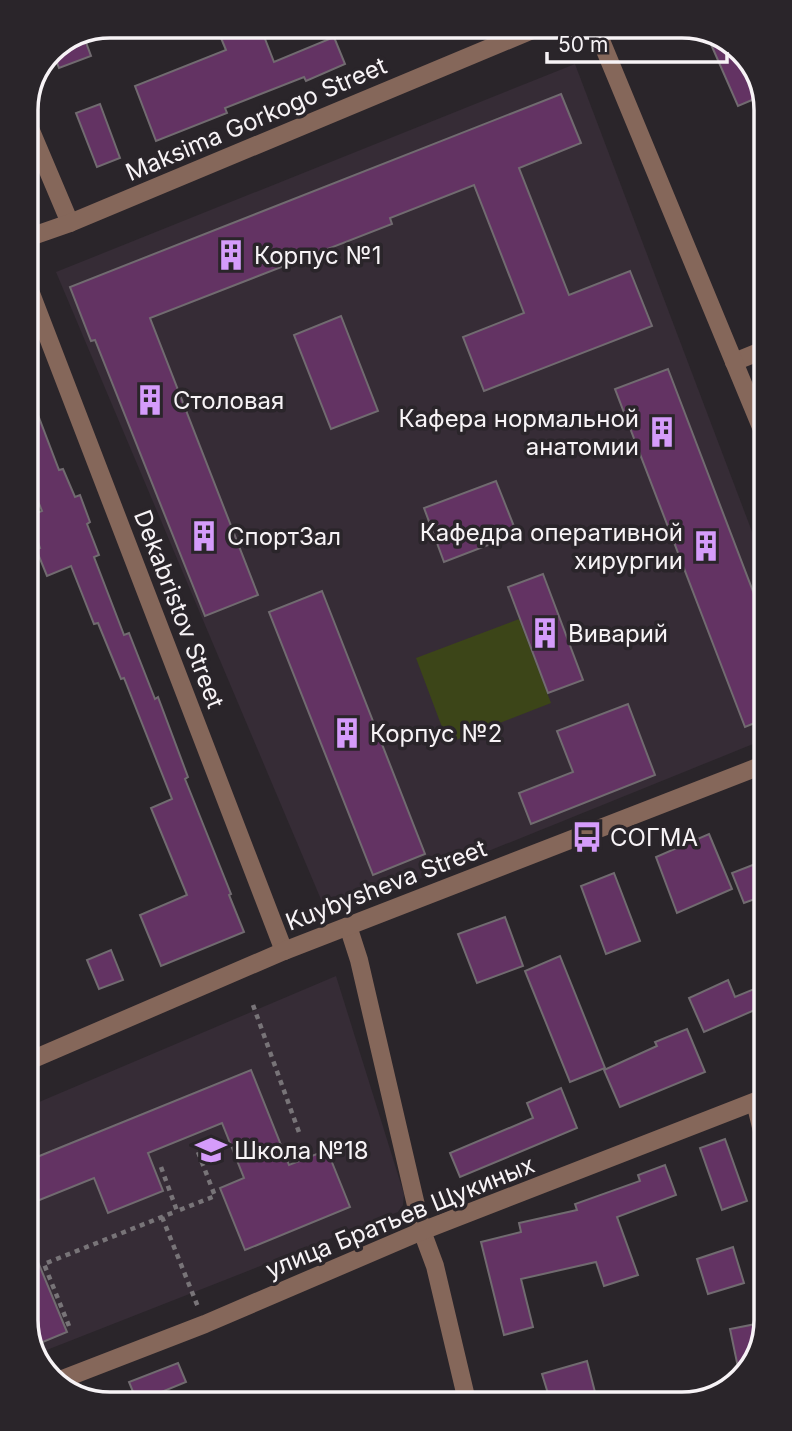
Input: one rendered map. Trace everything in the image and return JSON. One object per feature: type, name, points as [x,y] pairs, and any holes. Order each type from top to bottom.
[{"type":"street","name":"Maksima Gorkogo Street","points":[[39,234],[512,39]]},
{"type":"street","points":[[600,39],[754,410]]},
{"type":"street","points":[[39,150],[70,223]]},
{"type":"street","name":"Dekabristov Street","points":[[39,315],[284,951]]},
{"type":"street","points":[[734,362],[754,354]]},
{"type":"street","name":"Kuybysheva Street","points":[[38,1057],[284,951],[754,768]]},
{"type":"street","points":[[348,926],[359,960],[422,1231],[435,1266],[465,1392]]},
{"type":"street","name":"улица Братьев Щукиных","points":[[66,1378],[205,1324],[422,1231],[754,1102]]},
{"type":"path","points":[[253,1006],[300,1135]]},
{"type":"path","points":[[69,1326],[44,1264],[215,1196],[198,1152]]},
{"type":"path","points":[[161,1167],[177,1210]]},
{"type":"path","points":[[162,1217],[205,1324]]},
{"type":"shaded area","points":[[575,64],[754,537],[754,744],[328,916],[56,272]]},
{"type":"shaded area","name":"Школа №18","points":[[336,976],[404,1194],[403,1205],[398,1212],[45,1351],[38,1321],[38,1102]]},
{"type":"green space","points":[[519,619],[551,703],[448,743],[416,658]]},
{"type":"building","points":[[221,38],[265,38],[274,62],[335,38],[345,64],[306,81],[304,77],[225,108],[227,113],[156,141],[135,86],[226,50]]},
{"type":"building","points":[[86,42],[91,56],[59,68],[57,62],[63,56]]},
{"type":"building","points":[[711,45],[736,63],[748,83],[753,100],[738,106]]},
{"type":"building","points":[[561,94],[581,143],[519,168],[569,295],[630,271],[652,326],[484,391],[463,337],[524,313],[474,185],[390,218],[392,224],[150,318],[258,595],[205,616],[95,340],[91,341],[70,287]]},
{"type":"building","points":[[100,104],[120,158],[97,167],[76,113]]},
{"type":"building","points":[[341,316],[378,411],[331,429],[294,335]]},
{"type":"building","points":[[668,369],[754,594],[754,723],[745,727],[615,389]]},
{"type":"building","points":[[39,417],[59,470],[63,469],[75,497],[80,495],[99,555],[94,557],[124,635],[129,633],[155,699],[158,697],[188,777],[185,779],[244,932],[161,966],[140,915],[187,895],[151,808],[172,799],[124,678],[121,679],[98,623],[94,624],[71,566],[47,576],[39,555],[39,512],[42,511],[39,503]]},
{"type":"building","points":[[496,481],[517,534],[444,562],[424,508]]},
{"type":"building","name":"Виварий","points":[[543,574],[583,680],[548,693],[508,587]]},
{"type":"building","name":"Корпус №2","points":[[322,591],[425,854],[373,875],[269,612]]},
{"type":"building","points":[[628,704],[655,775],[531,824],[519,793],[573,772],[557,731]]},
{"type":"building","points":[[709,834],[732,889],[677,913],[656,857]]},
{"type":"building","points":[[754,864],[754,899],[744,903],[732,873]]},
{"type":"building","points":[[614,873],[640,941],[606,954],[581,886]]},
{"type":"building","points":[[505,917],[523,966],[477,983],[458,934]]},
{"type":"building","points":[[111,950],[123,980],[99,989],[87,960]]},
{"type":"building","points":[[560,956],[605,1068],[570,1082],[525,971]]},
{"type":"building","points":[[728,980],[735,997],[754,989],[754,1010],[704,1032],[689,998]]},
{"type":"building","points":[[687,1029],[705,1072],[620,1107],[604,1070],[657,1046],[655,1042]]},
{"type":"building","points":[[251,1070],[289,1165],[327,1150],[350,1207],[245,1250],[220,1188],[244,1178],[222,1123],[148,1153],[163,1191],[108,1213],[94,1178],[38,1201],[38,1157]]},
{"type":"building","points":[[561,1088],[577,1128],[460,1177],[450,1153],[533,1118],[527,1103]]},
{"type":"building","points":[[725,1139],[747,1201],[722,1210],[700,1148]]},
{"type":"building","points":[[665,1165],[676,1195],[617,1217],[638,1275],[604,1286],[596,1262],[521,1279],[533,1327],[504,1335],[481,1242],[521,1232],[519,1223],[577,1210],[575,1204],[640,1181],[638,1175]]},
{"type":"building","points":[[733,1247],[744,1283],[708,1294],[697,1259]]},
{"type":"building","points":[[38,1262],[67,1332],[42,1342],[38,1321]]},
{"type":"building","points":[[754,1324],[750,1344],[738,1366],[730,1329]]},
{"type":"building","points":[[587,1361],[595,1392],[548,1392],[542,1374]]},
{"type":"building","points":[[178,1363],[186,1382],[161,1392],[133,1392],[129,1382]]},
{"type":"place","name":"Корпус №1","points":[[231,255]]},
{"type":"place","name":"Столовая","points":[[150,400]]},
{"type":"place","name":"Кафера нормальной анатомии","points":[[662,432]]},
{"type":"place","name":"СпортЗал","points":[[204,536]]},
{"type":"place","name":"Кафедра оперативной хирургии","points":[[706,546]]},
{"type":"place","name":"Виварий","points":[[545,633]]},
{"type":"place","name":"Корпус №2","points":[[347,733]]},
{"type":"place","name":"СОГМА","points":[[587,837]]},
{"type":"place","name":"Школа №18","points":[[211,1150]]}]
